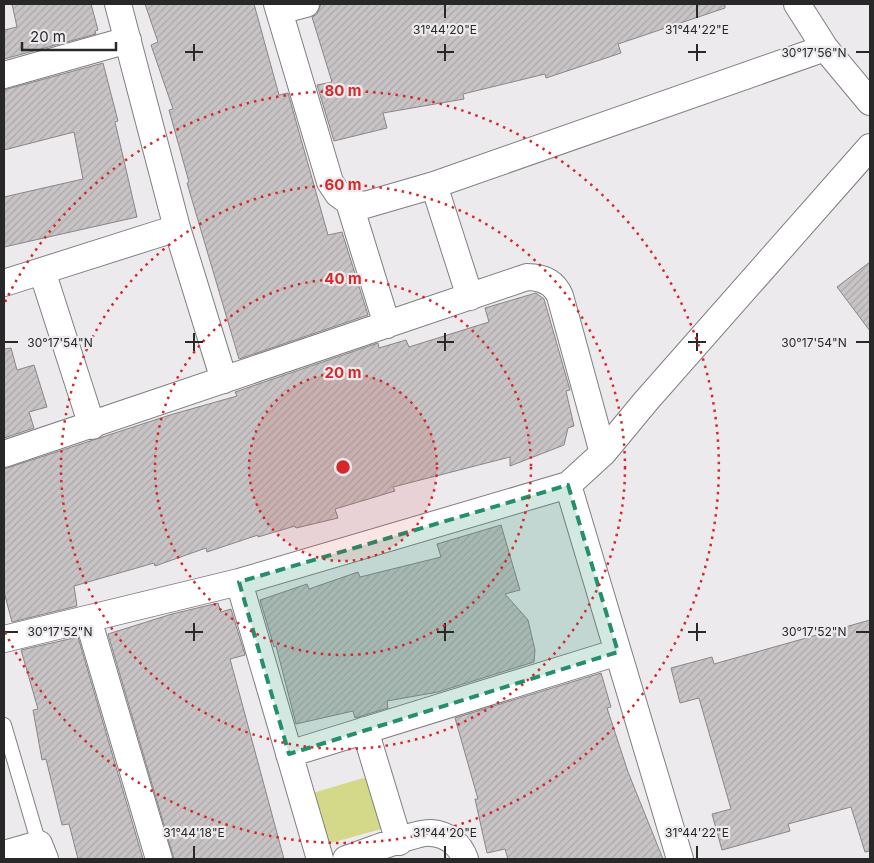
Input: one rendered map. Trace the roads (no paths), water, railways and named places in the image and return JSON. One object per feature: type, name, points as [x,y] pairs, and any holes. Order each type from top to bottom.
[{"type":"street","points":[[118,4],[177,228],[224,380]]},
{"type":"street","points":[[306,4],[278,7],[330,182],[338,194],[349,202],[365,205],[434,185],[825,48]]},
{"type":"street","points":[[797,4],[825,48],[870,102]]},
{"type":"street","points":[[4,75],[128,40]]},
{"type":"street","points":[[4,639],[239,582],[568,485],[603,454],[646,401],[870,147]]},
{"type":"street","points":[[434,185],[470,297]]},
{"type":"street","points":[[349,202],[387,325]]},
{"type":"street","points":[[4,283],[177,228]]},
{"type":"street","points":[[42,271],[92,426]]},
{"type":"street","points":[[4,454],[92,426],[527,277],[545,280],[557,290],[603,454]]},
{"type":"street","points":[[568,485],[680,859]]},
{"type":"street","points":[[239,582],[320,859]]},
{"type":"street","points":[[88,619],[160,859]]},
{"type":"street","points":[[289,754],[618,652]]},
{"type":"street","points":[[365,730],[399,842]]},
{"type":"street","points":[[346,859],[429,832],[448,837],[462,852],[465,859]]},
{"type":"street","points":[[4,854],[42,851]]},
{"type":"lane","points":[[4,725],[42,851]]}]
